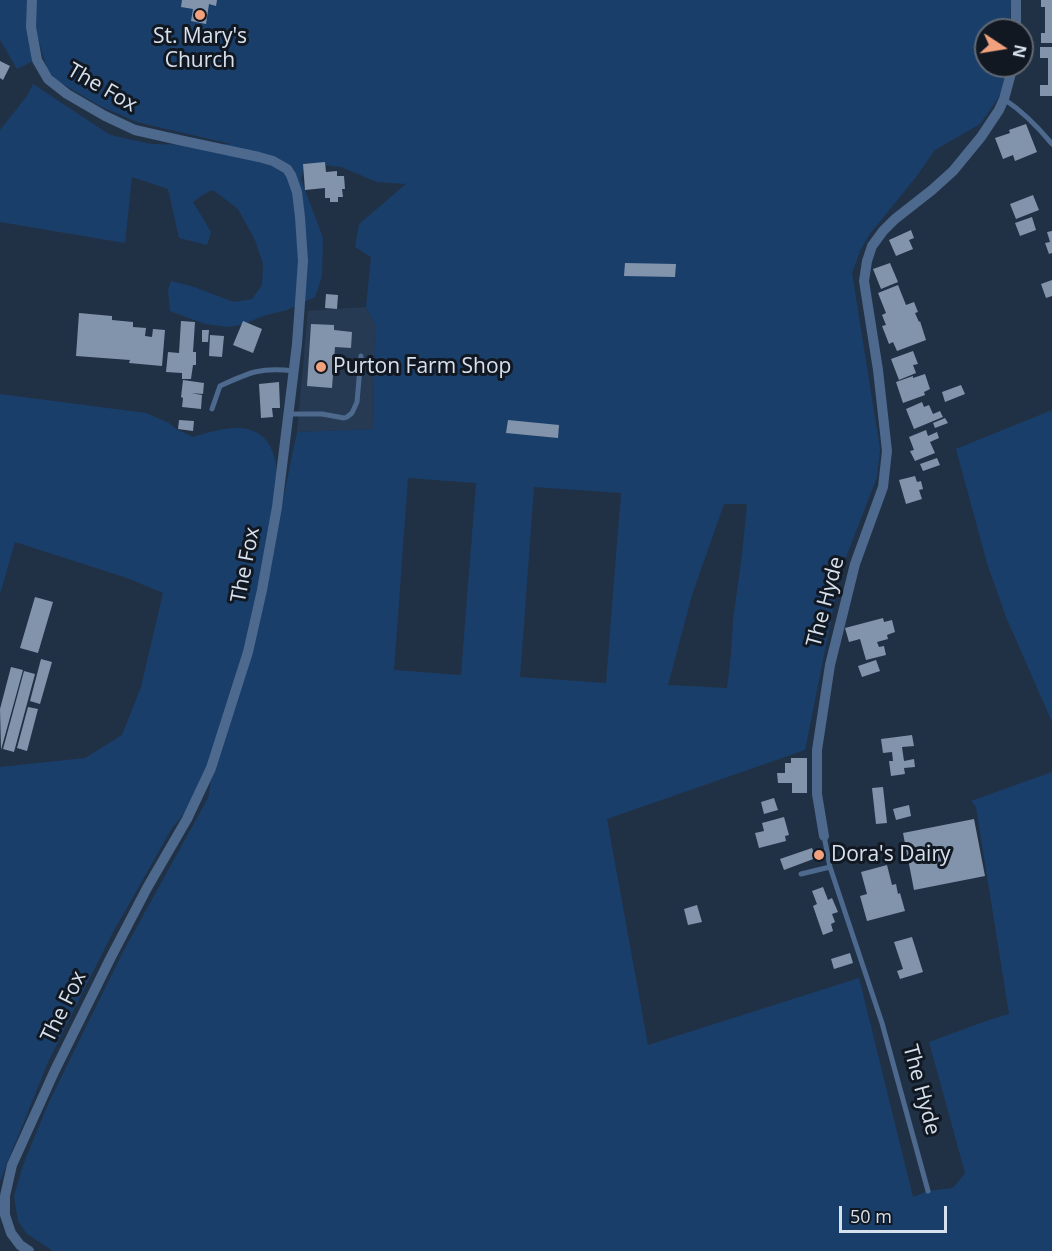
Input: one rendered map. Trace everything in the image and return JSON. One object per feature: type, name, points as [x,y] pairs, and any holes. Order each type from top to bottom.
[{"type":"street","name":"The Fox","points":[[29,1251],[16,1240],[8,1224],[4,1196],[8,1175],[55,1070],[111,957],[187,819],[211,768],[238,685],[256,619],[277,507],[300,317],[303,261],[297,192],[291,175],[283,166],[259,157],[135,130],[67,94],[48,79],[37,60],[31,27],[32,0]]},
{"type":"street","points":[[1016,0],[1016,18]]},
{"type":"street","name":"The Hyde","points":[[824,836],[817,794],[817,750],[830,665],[855,564],[883,487],[887,451],[878,370],[864,280],[867,261],[872,246],[883,231],[946,177],[967,155],[999,110],[1010,78]]},
{"type":"lane","points":[[1004,99],[1016,106],[1052,144]]},
{"type":"lane","points":[[289,414],[322,414],[340,418],[350,415],[357,402],[361,356]]},
{"type":"lane","points":[[212,409],[220,386],[247,373],[272,368],[294,371]]},
{"type":"lane","name":"The Hyde","points":[[824,836],[830,867],[882,1023],[928,1191]]},
{"type":"lane","points":[[801,874],[830,867]]},
{"type":"shaded area","points":[[0,0],[29,0],[35,60],[17,69],[0,40]]},
{"type":"shaded area","points":[[36,0],[1011,0],[1010,18],[974,18],[974,78],[1005,78],[1004,90],[980,124],[935,150],[869,235],[852,273],[880,449],[877,477],[841,570],[805,750],[607,819],[648,1045],[859,978],[913,1197],[928,1191],[953,1188],[965,1173],[929,1042],[1009,1014],[976,807],[971,801],[1052,772],[1052,1251],[53,1251],[26,1233],[18,1221],[14,1196],[23,1165],[49,1102],[123,952],[208,798],[211,782],[172,828],[112,934],[48,1062],[0,1181],[0,767],[85,758],[122,735],[141,687],[163,593],[127,578],[15,542],[0,594],[0,394],[146,413],[193,437],[230,428],[252,431],[262,436],[270,445],[275,459],[282,505],[297,432],[373,429],[375,324],[366,307],[371,257],[355,247],[359,224],[406,184],[377,182],[341,167],[305,163],[301,179],[323,238],[322,276],[315,297],[287,310],[229,327],[205,324],[170,311],[168,290],[171,281],[234,302],[252,299],[262,285],[263,264],[255,240],[238,209],[213,190],[204,194],[193,202],[211,232],[207,245],[179,238],[168,189],[132,177],[125,243],[0,222],[0,130],[27,96],[33,84],[110,135],[151,144],[231,144],[137,122],[100,106],[56,80],[47,68],[37,35]],"holes":[[[408,478],[476,483],[461,675],[394,670]],[[534,487],[621,493],[606,683],[520,677]],[[724,504],[747,504],[727,688],[668,685],[692,595]]]},
{"type":"shaded area","points":[[366,307],[375,324],[373,429],[297,432],[308,311]]},
{"type":"shaded area","points":[[1052,410],[1052,722],[1006,617],[987,563],[956,449]]},
{"type":"building","name":"St. Mary's Church","points":[[182,0],[217,0],[216,6],[209,4],[206,24],[191,21],[193,9],[181,7]]},
{"type":"building","points":[[1041,0],[1052,0],[1052,43],[1041,43],[1041,33],[1045,33],[1045,7],[1041,7]]},
{"type":"building","points":[[1040,47],[1052,47],[1052,96],[1040,96],[1040,85],[1048,85],[1048,58],[1040,58]]},
{"type":"building","points":[[0,61],[10,66],[3,80],[0,78]]},
{"type":"building","points":[[1026,124],[1037,152],[1015,161],[1013,155],[1003,159],[995,138]]},
{"type":"building","points":[[325,162],[326,172],[337,171],[337,176],[344,176],[345,189],[342,189],[343,197],[338,197],[338,202],[330,202],[330,198],[325,198],[325,188],[305,190],[303,164]]},
{"type":"building","points":[[1033,195],[1039,210],[1016,219],[1010,204]]},
{"type":"building","points":[[1032,217],[1036,230],[1020,236],[1015,223]]},
{"type":"building","points":[[911,230],[914,238],[909,240],[913,249],[896,256],[889,240]]},
{"type":"building","points":[[1052,231],[1052,253],[1049,254],[1045,243],[1050,242],[1047,232]]},
{"type":"building","points":[[625,263],[676,264],[675,277],[624,276]]},
{"type":"building","points":[[890,263],[898,282],[881,289],[873,269]]},
{"type":"building","points":[[1052,280],[1052,296],[1046,298],[1041,284]]},
{"type":"building","points":[[898,285],[906,305],[914,302],[918,312],[915,313],[926,340],[897,351],[893,342],[889,344],[882,326],[886,325],[882,315],[886,313],[878,293]]},
{"type":"building","points":[[326,294],[338,295],[337,309],[325,308]]},
{"type":"building","points":[[79,313],[112,316],[112,320],[133,322],[133,327],[146,328],[145,336],[152,337],[153,329],[165,330],[162,366],[129,363],[130,360],[76,356]]},
{"type":"building","points":[[181,321],[195,322],[193,352],[196,352],[196,365],[193,365],[191,379],[182,379],[182,373],[166,372],[168,352],[179,353]]},
{"type":"building","points":[[243,321],[262,329],[253,353],[233,345]]},
{"type":"building","name":"Purton Farm Shop","points":[[311,324],[334,325],[334,330],[352,332],[351,348],[335,347],[332,388],[307,386]]},
{"type":"building","points":[[202,330],[209,330],[208,342],[202,342]]},
{"type":"building","points":[[210,335],[224,336],[222,357],[209,356]]},
{"type":"building","points":[[913,351],[918,364],[913,365],[916,373],[899,380],[891,359]]},
{"type":"building","points":[[925,374],[930,389],[924,392],[925,395],[903,403],[896,382]]},
{"type":"building","points":[[183,380],[204,383],[203,394],[191,393],[202,395],[201,409],[182,407]]},
{"type":"building","points":[[279,382],[280,408],[272,408],[273,417],[261,418],[259,384]]},
{"type":"building","points":[[961,385],[965,394],[945,402],[942,392]]},
{"type":"building","points":[[922,402],[924,407],[929,405],[933,414],[940,411],[943,417],[914,429],[906,409]]},
{"type":"building","points":[[945,418],[948,423],[935,428],[933,423]]},
{"type":"building","points":[[179,420],[194,421],[193,431],[178,429]]},
{"type":"building","points":[[508,420],[559,425],[558,438],[506,433]]},
{"type":"building","points":[[926,430],[928,436],[937,432],[939,438],[930,442],[935,453],[915,461],[910,451],[914,450],[909,437]]},
{"type":"building","points":[[937,458],[940,465],[923,471],[920,464]]},
{"type":"building","points":[[915,476],[917,482],[921,481],[923,489],[919,490],[922,499],[906,504],[899,480]]},
{"type":"building","points":[[35,597],[53,602],[38,653],[20,648]]},
{"type":"building","points":[[883,618],[884,622],[892,620],[895,632],[887,635],[888,639],[877,642],[879,647],[884,646],[886,655],[866,660],[860,639],[849,642],[845,628]]},
{"type":"building","points":[[41,659],[52,662],[40,704],[30,701]]},
{"type":"building","points":[[876,660],[880,671],[862,677],[858,666]]},
{"type":"building","points":[[11,667],[23,670],[1,750],[0,709]]},
{"type":"building","points":[[24,671],[35,674],[14,752],[3,749]]},
{"type":"building","points":[[28,707],[38,709],[27,751],[17,748]]},
{"type":"building","points":[[912,735],[914,746],[902,747],[904,761],[914,759],[915,767],[904,768],[905,774],[891,776],[889,761],[893,761],[892,752],[883,753],[881,739]]},
{"type":"building","points":[[791,758],[807,758],[807,793],[792,793],[792,783],[778,783],[777,773],[785,773],[785,763],[791,763]]},
{"type":"building","points":[[883,787],[887,823],[876,824],[872,788]]},
{"type":"building","points":[[774,798],[778,810],[764,814],[761,802]]},
{"type":"building","points":[[909,805],[911,816],[896,820],[893,809]]},
{"type":"building","points":[[784,817],[789,835],[785,836],[786,841],[759,848],[755,833],[764,831],[762,823]]},
{"type":"building","points":[[974,819],[985,876],[914,890],[903,833]]},
{"type":"building","points":[[812,848],[816,858],[784,870],[780,859]]},
{"type":"building","points":[[887,865],[892,885],[896,884],[905,911],[867,921],[860,896],[867,894],[861,872]]},
{"type":"building","points":[[823,887],[828,900],[832,898],[838,912],[832,914],[835,922],[831,924],[833,931],[823,935],[813,906],[817,904],[812,891]]},
{"type":"building","points":[[697,905],[702,922],[688,925],[684,909]]},
{"type":"building","points":[[912,937],[923,972],[900,979],[897,971],[903,969],[894,942]]},
{"type":"building","points":[[850,953],[853,963],[834,969],[831,959]]},
{"type":"place","name":"St. Mary's Church","points":[[200,15]]},
{"type":"place","name":"Purton Farm Shop","points":[[321,367]]},
{"type":"place","name":"Dora's Dairy","points":[[819,855]]}]
